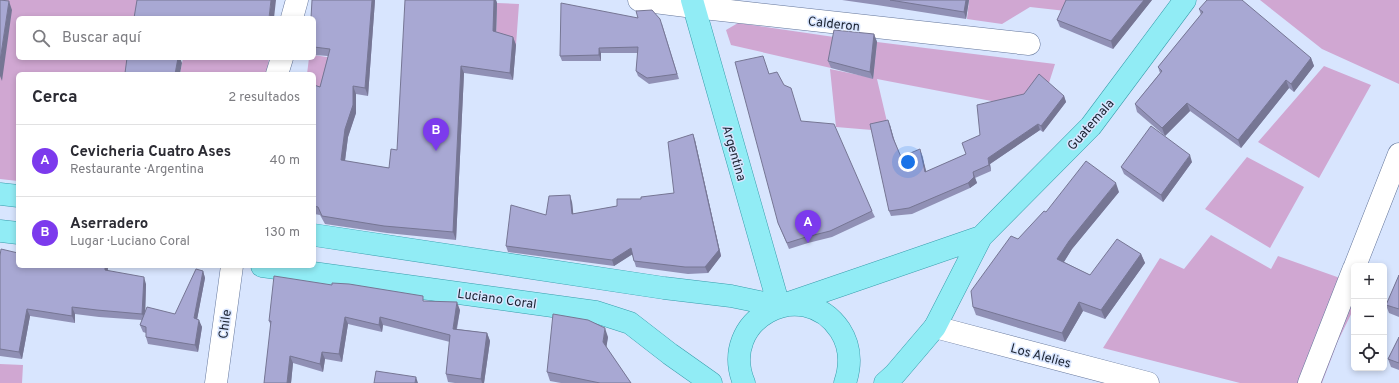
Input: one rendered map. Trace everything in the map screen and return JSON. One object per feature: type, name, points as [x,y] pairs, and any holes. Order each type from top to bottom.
[{"type":"main road","name":"Guatemala","points":[[885,383],[896,374],[934,327],[981,237],[1091,126],[1185,0]]},
{"type":"main road","name":"Argentina","points":[[693,4],[779,306]]},
{"type":"main road","points":[[0,194],[16,196]]},
{"type":"main road","points":[[0,231],[16,233]]},
{"type":"main road","points":[[316,235],[664,288],[731,296],[779,306],[804,305],[827,315],[843,334],[848,346],[850,358],[849,370],[845,383]]},
{"type":"main road","name":"Guatemala","points":[[744,383],[739,363],[739,350],[743,338],[749,327],[757,318],[768,311],[981,237]]},
{"type":"main road","name":"Luciano Coral","points":[[277,268],[596,312],[630,323],[711,383]]},
{"type":"street","points":[[293,16],[297,0]]},
{"type":"street","name":"Calderon","points":[[639,0],[693,4],[1029,44]]},
{"type":"street","points":[[278,72],[281,60]]},
{"type":"street","points":[[1356,263],[1399,154]]},
{"type":"street","name":"Chile","points":[[216,383],[232,268]]},
{"type":"street","points":[[1309,383],[1351,275]]},
{"type":"street","name":"Los Alelies","points":[[934,327],[1148,383]]},
{"type":"shaded area","points":[[0,0],[141,0],[138,16],[16,16],[16,60],[132,60],[129,72],[16,72],[16,181],[0,179]]},
{"type":"shaded area","points":[[969,0],[1071,0],[1066,11],[1030,7],[1002,24],[967,19]]},
{"type":"shaded area","points":[[1260,0],[1399,0],[1399,84],[1322,49]]},
{"type":"shaded area","points":[[497,3],[519,4],[516,45],[496,40]]},
{"type":"shaded area","points":[[738,23],[834,37],[831,68],[731,45],[726,30]]},
{"type":"shaded area","points":[[877,42],[1055,64],[1048,86],[1024,103],[1007,104],[877,79],[888,126],[872,130],[836,127],[830,69],[873,78]]},
{"type":"shaded area","points":[[316,55],[333,58],[326,87],[316,87],[316,72],[307,72],[309,60],[316,60]]},
{"type":"shaded area","points":[[183,60],[269,60],[267,72],[180,72]]},
{"type":"shaded area","points":[[1324,66],[1371,85],[1319,178],[1258,142]]},
{"type":"shaded area","points":[[1247,157],[1304,187],[1270,248],[1205,209]]},
{"type":"shaded area","points":[[1211,235],[1271,269],[1278,256],[1351,282],[1351,314],[1338,341],[1322,383],[1240,383],[1103,348],[1160,258],[1184,269]]},
{"type":"shaded area","points":[[0,364],[23,365],[22,383],[0,383]]},
{"type":"building","points":[[0,0],[9,1],[0,61]]},
{"type":"building","points":[[137,0],[271,0],[269,16],[134,16]]},
{"type":"building","points":[[312,0],[372,0],[365,88],[353,86],[353,105],[345,129],[341,160],[389,168],[391,149],[397,150],[405,0],[494,0],[493,31],[513,37],[510,73],[461,66],[453,232],[384,226],[322,216],[318,207],[316,206],[316,86],[320,87],[330,49],[316,47],[316,16],[311,16]]},
{"type":"building","points":[[890,0],[966,0],[964,12]]},
{"type":"building","points":[[1066,0],[1144,0],[1111,41],[1057,20]]},
{"type":"building","points":[[1207,0],[1242,0],[1311,58],[1291,84],[1286,80],[1238,140],[1187,103],[1162,128],[1135,104],[1162,71],[1158,67],[1203,12],[1199,9]]},
{"type":"building","points":[[561,3],[638,18],[636,11],[652,10],[660,19],[677,74],[647,78],[636,71],[638,47],[599,48],[599,55],[560,56]]},
{"type":"building","points":[[834,30],[874,34],[870,72],[828,61]]},
{"type":"building","points":[[763,56],[769,74],[777,72],[784,85],[791,88],[801,121],[834,124],[872,211],[830,231],[787,243],[778,223],[735,62]]},
{"type":"building","points":[[127,60],[178,60],[175,72],[125,72]]},
{"type":"building","points":[[1039,74],[1064,96],[1041,126],[1038,124],[988,158],[989,165],[973,172],[974,177],[968,183],[909,208],[889,211],[870,124],[888,120],[893,138],[901,157],[920,149],[925,172],[966,154],[962,143],[980,135],[977,105],[1024,94]]},
{"type":"building","points":[[1151,126],[1190,155],[1161,195],[1121,167]]},
{"type":"building","points":[[693,134],[719,250],[705,267],[685,267],[634,261],[631,248],[612,260],[506,246],[511,205],[546,215],[549,196],[570,195],[572,214],[617,206],[617,199],[641,199],[641,197],[674,193],[668,142]]},
{"type":"building","points":[[1086,161],[1116,183],[1069,241],[1057,259],[1090,275],[1117,239],[1141,254],[1101,310],[1079,302],[1062,333],[973,307],[971,291],[1011,236],[1018,239],[1044,211],[1046,212]]},
{"type":"building","points":[[1,249],[16,253],[16,268],[105,268],[105,270],[144,277],[142,314],[72,307],[72,316],[27,309],[19,352],[0,349]]},
{"type":"building","points":[[196,269],[203,271],[194,318],[199,320],[195,345],[146,337],[146,327],[140,325],[147,307],[175,314]]},
{"type":"building","points":[[1399,275],[1399,309],[1387,305]]},
{"type":"building","points":[[274,276],[332,285],[332,283],[349,284],[423,296],[423,301],[457,302],[453,329],[487,333],[481,379],[446,374],[450,335],[380,317],[379,325],[345,317],[339,354],[322,352],[320,364],[290,356],[287,383],[264,383],[271,321],[269,321]]},
{"type":"building","points":[[553,314],[588,320],[605,328],[603,342],[631,383],[600,383],[547,372]]},
{"type":"building","points":[[1399,337],[1399,363],[1388,359]]},
{"type":"building","points":[[376,371],[416,377],[415,383],[374,383]]},
{"type":"place","name":"Aserradero","points":[[436,151]]},
{"type":"place","name":"Cevicheria Cuatro Ases","points":[[808,243]]}]
